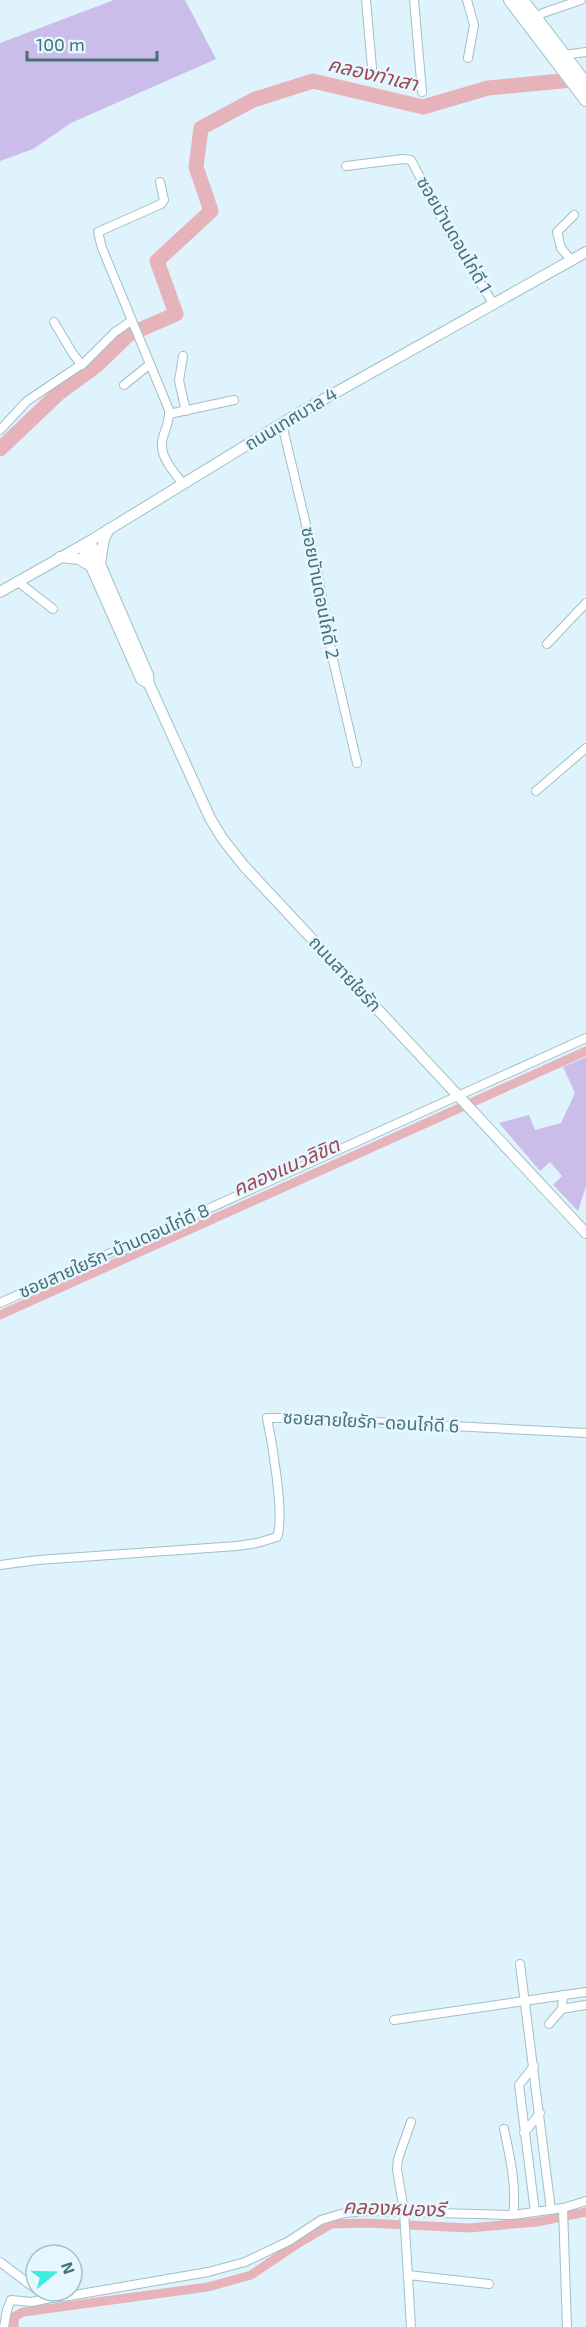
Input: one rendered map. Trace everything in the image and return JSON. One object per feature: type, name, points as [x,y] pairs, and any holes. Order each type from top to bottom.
[{"type":"main road","points":[[510,0],[531,20],[566,63],[584,92]]},
{"type":"main road","points":[[522,0],[531,20]]},
{"type":"street","points":[[366,0],[372,68]]},
{"type":"street","points":[[414,0],[422,92]]},
{"type":"street","points":[[467,0],[474,26],[468,58]]},
{"type":"street","points":[[531,20],[581,0]]},
{"type":"street","points":[[566,63],[586,52]]},
{"type":"street","name":"ซอยบัานดอนไก่ดี 1","points":[[346,166],[411,160],[447,229],[494,305]]},
{"type":"street","points":[[160,182],[164,200],[161,204],[98,231],[102,248],[169,414],[170,421],[162,444],[164,454],[183,484]]},
{"type":"street","points":[[571,260],[561,248],[557,232],[574,215]]},
{"type":"street","name":"ถนนเทศบาล 4","points":[[0,592],[110,529],[384,364],[586,252]]},
{"type":"street","points":[[54,322],[82,365]]},
{"type":"street","points":[[0,430],[27,400],[82,365],[116,332],[133,326]]},
{"type":"street","points":[[183,356],[179,381],[186,411]]},
{"type":"street","points":[[124,385],[149,365]]},
{"type":"street","points":[[169,414],[234,400]]},
{"type":"street","name":"ซอยบัานดอนไก่ดี 2","points":[[282,424],[318,575],[333,660],[357,763]]},
{"type":"street","points":[[60,557],[96,566],[110,529]]},
{"type":"street","name":"ถนนสายใยรัก","points":[[86,543],[148,675],[149,684],[201,800],[222,838],[243,866],[586,1233]]},
{"type":"street","points":[[17,581],[53,609]]},
{"type":"street","points":[[547,644],[586,603]]},
{"type":"street","points":[[536,791],[586,748]]},
{"type":"street","name":"ซอยสายใยรัก-บ้านดอนไก่ดี 8","points":[[0,1303],[586,1038]]},
{"type":"street","name":"ซอยสายใยรัก-ดอนไก่ดี 6","points":[[0,1565],[38,1560],[258,1544],[277,1537],[280,1529],[267,1418],[586,1433]]},
{"type":"street","points":[[520,1964],[552,2210]]},
{"type":"street","points":[[394,2020],[586,1992]]},
{"type":"street","points":[[549,2024],[562,2009],[563,1995]]},
{"type":"street","points":[[562,2009],[586,2005]]},
{"type":"street","points":[[534,2066],[519,2085],[535,2212]]},
{"type":"street","points":[[524,2133],[540,2113]]},
{"type":"street","points":[[411,2122],[397,2169],[404,2211],[411,2327]]},
{"type":"street","points":[[504,2129],[514,2184],[513,2215]]},
{"type":"street","points":[[84,2292],[208,2272],[245,2262],[267,2253],[333,2215],[369,2211],[513,2215],[552,2210],[586,2201]]},
{"type":"street","points":[[562,2208],[567,2327]]},
{"type":"street","points":[[0,2262],[24,2280]]},
{"type":"street","points":[[408,2275],[489,2284]]},
{"type":"street","points":[[4,2327],[8,2307],[15,2299],[24,2301]]},
{"type":"shaded area","points":[[114,0],[185,0],[216,59],[71,123],[33,149],[0,161],[0,43]]},
{"type":"shaded area","points":[[586,1057],[586,1186],[578,1211],[553,1185],[562,1176],[550,1162],[540,1171],[499,1123],[529,1115],[535,1130],[561,1123],[575,1093],[563,1067]]},
{"type":"waterway","name":"คลองท่าเสา","points":[[0,449],[59,393],[96,366],[128,335],[176,314],[157,261],[211,211],[196,167],[201,128],[253,100],[313,81],[423,107],[488,88],[583,79]]},
{"type":"waterway","name":"คลองแนวลิขิต","points":[[0,1315],[586,1051]]},
{"type":"waterway","name":"คลองหนองรี","points":[[14,2327],[14,2317],[23,2312],[208,2287],[251,2275],[331,2224],[366,2223],[469,2228],[537,2222],[586,2212]]}]
